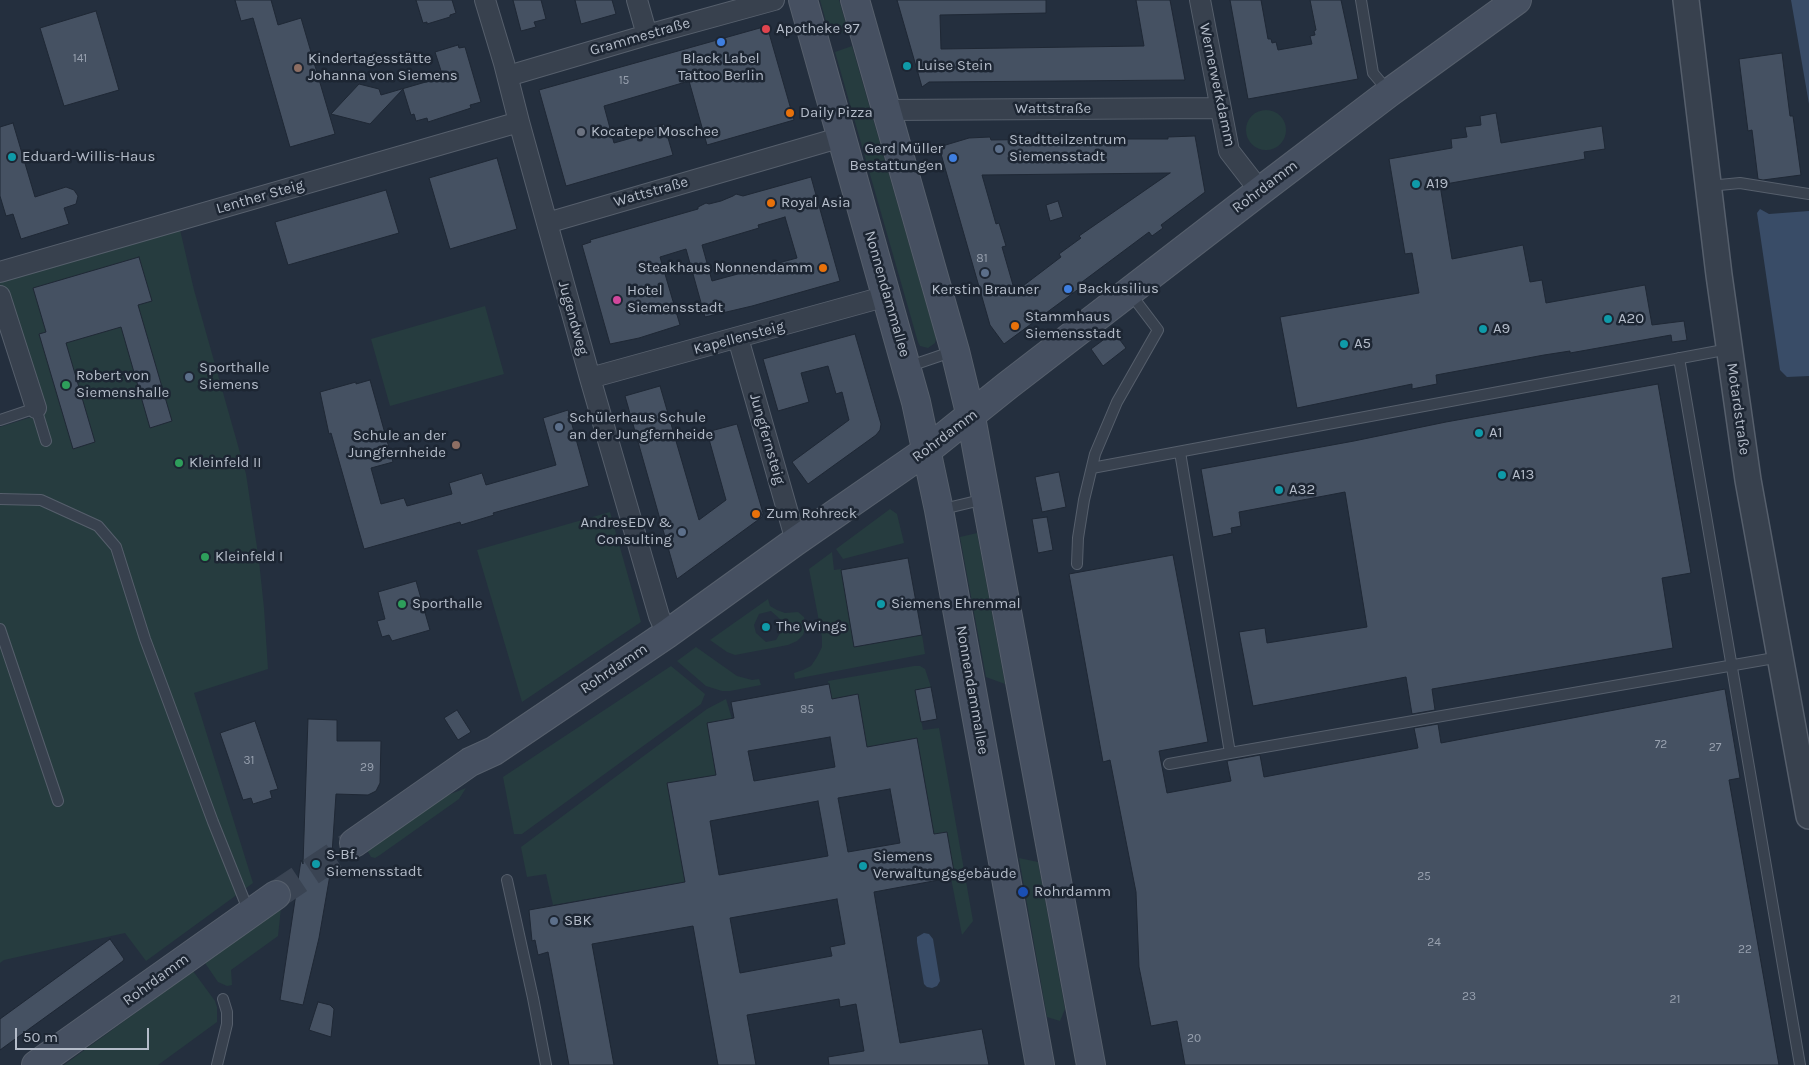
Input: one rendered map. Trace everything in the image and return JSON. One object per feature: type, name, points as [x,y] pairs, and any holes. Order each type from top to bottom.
[{"type":"main road","name":"Nonnendammallee","points":[[803,0],[907,367],[939,510],[1040,1065]]},
{"type":"main road","points":[[855,0],[955,351],[971,417],[1091,1065]]},
{"type":"main road","name":"Rohrdamm","points":[[354,843],[470,762],[494,751],[667,634],[796,541],[926,452],[1007,386],[1260,191],[1390,92],[1517,0]]},
{"type":"main road","name":"Rohrdamm","points":[[36,1065],[276,895]]},
{"type":"street","name":"Jugendweg","points":[[485,0],[508,76],[590,378],[659,616],[667,634]]},
{"type":"street","points":[[637,0],[647,34]]},
{"type":"street","name":"Grammestraße","points":[[508,76],[647,34],[774,0]]},
{"type":"street","name":"Wernerwerkdamm","points":[[1200,0],[1229,151],[1260,191]]},
{"type":"street","name":"Motardstraße","points":[[1686,0],[1708,186],[1748,480],[1809,816]]},
{"type":"street","name":"Wattstraße","points":[[887,110],[1220,108]]},
{"type":"street","name":"Lenther Steig","points":[[0,272],[519,122]]},
{"type":"street","name":"Wattstraße","points":[[547,222],[842,137]]},
{"type":"street","points":[[0,296],[36,408]]},
{"type":"street","name":"Kapellensteig","points":[[590,378],[887,296]]},
{"type":"street","name":"Jungfernsteig","points":[[738,338],[796,541]]},
{"type":"lane","points":[[1361,0],[1373,73],[1390,92]]},
{"type":"lane","points":[[1708,186],[1740,183],[1809,194]]},
{"type":"lane","points":[[1077,564],[1078,538],[1095,454],[1116,402],[1158,330],[1130,292]]},
{"type":"lane","points":[[1092,468],[1730,348]]},
{"type":"lane","points":[[907,367],[955,351]]},
{"type":"lane","points":[[1679,358],[1800,1065]]},
{"type":"lane","points":[[0,420],[36,408],[46,441]]},
{"type":"lane","points":[[1180,452],[1230,753]]},
{"type":"lane","points":[[939,510],[986,498]]},
{"type":"lane","points":[[0,499],[41,500],[98,526],[116,547],[145,639],[213,822],[250,913]]},
{"type":"lane","points":[[0,629],[58,802]]},
{"type":"lane","points":[[1169,764],[1780,657]]},
{"type":"lane","points":[[507,880],[546,1065]]},
{"type":"lane","points":[[217,1065],[226,1024],[227,1012],[223,999]]},
{"type":"green space","points":[[820,0],[839,0],[848,31],[830,36]]},
{"type":"green space","points":[[852,46],[936,338],[935,343],[928,348],[920,346],[918,342],[835,52]]},
{"type":"green space","points":[[1270,110],[1277,113],[1283,119],[1286,130],[1285,138],[1277,147],[1270,150],[1262,150],[1255,147],[1247,138],[1246,126],[1249,119],[1258,111]]},
{"type":"green space","points":[[178,221],[194,290],[246,474],[259,561],[268,669],[194,693],[253,883],[146,961],[125,933],[4,960],[0,963],[0,427],[38,415],[0,296],[0,272]]},
{"type":"green space","points":[[485,306],[504,374],[390,406],[371,339]]},
{"type":"green space","points":[[890,509],[897,514],[904,543],[843,559],[836,549]]},
{"type":"green space","points":[[610,512],[641,622],[522,702],[477,550]]},
{"type":"green space","points":[[977,533],[1005,684],[986,677],[960,537]]},
{"type":"green space","points":[[832,552],[834,570],[841,569],[854,647],[922,635],[925,654],[795,679],[794,673],[811,666],[822,647],[822,637],[809,569]]},
{"type":"green space","points":[[768,599],[770,606],[777,610],[785,613],[798,612],[804,617],[806,626],[803,635],[797,641],[788,645],[735,655],[727,652],[710,640]],"holes":[[[771,611],[781,620],[783,628],[776,640],[766,642],[756,633],[754,625],[759,614]]]},
{"type":"green space","points":[[696,647],[737,676],[752,680],[759,679],[761,685],[730,691],[722,691],[706,686],[677,661]]},
{"type":"green space","points":[[671,666],[705,694],[701,704],[522,834],[514,834],[503,777]]},
{"type":"green space","points":[[920,666],[925,669],[931,687],[915,690],[923,730],[939,728],[973,921],[962,935],[951,878],[955,877],[934,834],[917,738],[867,747],[858,694],[832,699],[828,681]]},
{"type":"green space","points":[[726,699],[732,719],[707,723],[716,775],[667,784],[685,882],[553,905],[546,874],[527,877],[521,847],[707,709]]},
{"type":"green space","points":[[466,788],[459,799],[380,855],[375,858],[371,857],[368,852],[370,847],[448,795]]},
{"type":"green space","points":[[1019,858],[1038,862],[1065,1009],[1060,1021],[1047,1017]]},
{"type":"green space","points":[[281,908],[278,936],[231,970],[232,985],[227,986],[218,982],[205,963]]},
{"type":"green space","points":[[193,971],[215,1001],[217,1022],[158,1065],[64,1065]]},
{"type":"water","points":[[1791,0],[1809,0],[1809,104]]},
{"type":"water","points":[[1760,209],[1769,214],[1809,211],[1809,376],[1787,377],[1780,370],[1757,213]]},
{"type":"water","points":[[924,933],[929,934],[933,939],[940,981],[937,986],[932,988],[924,984],[917,942],[917,937]]},
{"type":"building","points":[[235,0],[271,0],[278,25],[301,18],[335,134],[290,147],[253,18],[241,21]]},
{"type":"building","points":[[416,0],[452,0],[456,13],[450,15],[450,17],[427,24],[427,22],[423,23]]},
{"type":"building","points":[[513,0],[541,0],[546,19],[534,22],[536,27],[521,31]]},
{"type":"building","points":[[575,0],[612,0],[616,14],[581,24]]},
{"type":"building","points":[[897,0],[1046,0],[1046,13],[940,15],[941,49],[1144,46],[1136,0],[1170,0],[1185,80],[929,82],[922,87]]},
{"type":"building","points":[[1230,0],[1261,0],[1268,39],[1271,39],[1272,43],[1276,42],[1278,50],[1312,44],[1310,36],[1315,35],[1314,31],[1316,30],[1310,0],[1341,0],[1358,79],[1248,99]]},
{"type":"building","points":[[96,11],[119,90],[64,106],[40,28]]},
{"type":"building","points":[[767,26],[794,120],[707,145],[689,81],[604,106],[614,143],[646,134],[645,130],[664,124],[673,155],[566,186],[539,90]]},
{"type":"building","points":[[458,45],[459,48],[465,47],[481,102],[470,105],[471,108],[428,122],[427,118],[416,121],[414,114],[411,115],[403,89],[370,124],[331,114],[359,84],[379,89],[381,95],[443,77],[435,52]]},
{"type":"building","points":[[1782,53],[1790,116],[1793,116],[1801,175],[1763,180],[1758,179],[1752,130],[1748,131],[1739,59]]},
{"type":"building","points":[[1496,113],[1501,143],[1602,126],[1605,149],[1584,152],[1585,159],[1440,185],[1452,259],[1523,245],[1530,282],[1542,280],[1546,303],[1645,285],[1652,325],[1684,321],[1687,340],[1672,342],[1671,335],[1570,353],[1570,351],[1544,355],[1436,375],[1437,384],[1412,389],[1412,384],[1297,408],[1280,317],[1419,293],[1412,253],[1405,254],[1389,159],[1452,148],[1451,139],[1467,137],[1465,127],[1481,125],[1480,116]]},
{"type":"building","name":"Eduard-Willis-Haus","points":[[13,123],[35,197],[66,187],[74,190],[78,196],[76,204],[64,208],[69,224],[21,239],[13,214],[6,216],[0,196],[0,127]]},
{"type":"building","points":[[1195,136],[1205,192],[1161,225],[1163,228],[1152,236],[1149,232],[1082,282],[1084,285],[1004,344],[990,325],[939,147],[969,138],[990,137],[991,140],[1087,137],[1087,139],[1168,139],[1168,137]],"holes":[[[1170,173],[1079,236],[1081,238],[1059,254],[1061,257],[1015,292],[1002,247],[1006,246],[999,223],[996,224],[982,175]]]},
{"type":"building","points":[[497,158],[517,229],[450,249],[429,178]]},
{"type":"building","points":[[811,177],[840,281],[705,317],[686,249],[660,257],[680,325],[639,338],[610,344],[582,245],[591,242],[590,240],[698,209],[698,207],[706,203],[721,201],[736,194],[743,196]],"holes":[[[785,217],[797,258],[712,281],[702,245],[759,228],[758,225]]]},
{"type":"building","points":[[386,190],[399,233],[288,265],[275,222]]},
{"type":"building","points":[[1058,201],[1063,217],[1050,221],[1046,205]]},
{"type":"building","name":"Robert von Siemenshalle","points":[[139,257],[152,301],[138,305],[172,421],[150,428],[121,327],[66,343],[95,442],[73,449],[39,334],[46,332],[33,288]]},
{"type":"building","points":[[1114,332],[1126,348],[1103,366],[1091,349]]},
{"type":"building","points":[[855,334],[881,424],[880,430],[876,435],[808,484],[792,462],[849,420],[842,392],[836,394],[828,366],[801,373],[809,402],[778,411],[763,359]]},
{"type":"building","points":[[370,380],[393,462],[371,468],[381,504],[404,498],[407,506],[452,494],[449,483],[482,473],[486,485],[556,465],[543,418],[568,410],[589,486],[493,513],[494,515],[461,525],[460,522],[364,549],[331,433],[329,434],[320,392]]},
{"type":"building","points":[[1658,384],[1691,573],[1662,578],[1673,648],[1432,689],[1435,710],[1412,714],[1406,677],[1253,706],[1239,632],[1265,628],[1267,643],[1367,627],[1345,492],[1239,512],[1241,526],[1231,528],[1232,533],[1213,537],[1201,469]]},
{"type":"building","points":[[660,386],[699,520],[726,500],[707,432],[737,424],[763,513],[762,517],[677,579],[625,396]]},
{"type":"building","points":[[1059,472],[1066,507],[1042,512],[1035,477]]},
{"type":"building","points":[[1047,517],[1053,550],[1038,553],[1032,519]]},
{"type":"building","points":[[1173,555],[1208,742],[1159,751],[1167,793],[1231,781],[1227,761],[1260,755],[1264,777],[1418,748],[1414,728],[1438,724],[1441,743],[1725,689],[1740,778],[1729,780],[1779,1065],[1185,1065],[1177,1021],[1151,1026],[1139,967],[1136,892],[1110,760],[1103,762],[1069,574]]},
{"type":"building","name":"Siemens Ehrenmal","points":[[908,558],[922,635],[854,647],[841,570]]},
{"type":"building","name":"Sporthalle","points":[[416,581],[430,630],[392,641],[389,635],[382,637],[377,621],[385,619],[378,592]]},
{"type":"building","name":"Siemens Verwaltungsgebäude","points":[[829,684],[832,699],[858,694],[867,747],[917,738],[934,834],[947,832],[955,877],[874,892],[900,1043],[982,1029],[989,1065],[829,1065],[828,1057],[864,1051],[856,1004],[840,1007],[839,999],[747,1015],[756,1065],[718,1065],[693,926],[592,944],[614,1065],[569,1065],[548,952],[538,955],[535,940],[532,941],[529,910],[685,882],[667,783],[716,775],[707,723],[734,718],[731,702]],"holes":[[[830,737],[835,767],[754,781],[748,751]],[[890,789],[900,843],[848,852],[838,798]],[[818,801],[828,856],[719,875],[710,821]],[[837,899],[845,944],[830,947],[832,956],[740,973],[730,918]]]},
{"type":"building","points":[[931,687],[937,719],[921,722],[915,690]]},
{"type":"building","points":[[457,710],[471,732],[458,740],[444,718]]},
{"type":"building","name":"S-Bf. Siemensstadt","points":[[308,719],[337,720],[337,741],[381,741],[380,783],[376,791],[368,795],[336,794],[331,869],[319,938],[303,1005],[280,1000],[301,860],[303,864]]},
{"type":"building","points":[[255,721],[278,789],[270,791],[272,798],[253,804],[251,798],[243,800],[220,733]]},
{"type":"building","points":[[110,939],[124,959],[123,961],[0,1050],[0,1019]]},
{"type":"building","points":[[318,1002],[330,1005],[334,1009],[331,1037],[309,1030]]},
{"type":"tunnel","points":[[276,895],[354,843]]},
{"type":"place","name":"Apotheke 97","points":[[766,29]]},
{"type":"place","name":"Black Label Tattoo Berlin","points":[[721,42]]},
{"type":"place","name":"Luise Stein","points":[[907,66]]},
{"type":"place","name":"Kindertagesstätte Johanna von Siemens","points":[[298,68]]},
{"type":"place","name":"Daily Pizza","points":[[790,113]]},
{"type":"place","name":"Kocatepe Moschee","points":[[581,132]]},
{"type":"place","name":"Stadtteilzentrum Siemensstadt","points":[[999,149]]},
{"type":"place","name":"Eduard-Willis-Haus","points":[[12,157]]},
{"type":"place","name":"Gerd Müller Bestattungen","points":[[953,158]]},
{"type":"place","name":"A19","points":[[1416,184]]},
{"type":"place","name":"Royal Asia","points":[[771,203]]},
{"type":"place","name":"Steakhaus Nonnendamm","points":[[823,268]]},
{"type":"place","name":"Kerstin Brauner","points":[[985,273]]},
{"type":"place","name":"Backusilius","points":[[1068,289]]},
{"type":"place","name":"Hotel Siemensstadt","points":[[617,300]]},
{"type":"place","name":"A20","points":[[1608,319]]},
{"type":"place","name":"Stammhaus Siemensstadt","points":[[1015,326]]},
{"type":"place","name":"A9","points":[[1483,329]]},
{"type":"place","name":"A5","points":[[1344,344]]},
{"type":"place","name":"Sporthalle Siemens","points":[[189,377]]},
{"type":"place","name":"Robert von Siemenshalle","points":[[66,385]]},
{"type":"place","name":"Schülerhaus Schule an der Jungfernheide","points":[[559,427]]},
{"type":"place","name":"A1","points":[[1479,433]]},
{"type":"place","name":"Schule an der Jungfernheide","points":[[456,445]]},
{"type":"place","name":"Kleinfeld II","points":[[179,463]]},
{"type":"place","name":"A13","points":[[1502,475]]},
{"type":"place","name":"A32","points":[[1279,490]]},
{"type":"place","name":"Zum Rohreck","points":[[756,514]]},
{"type":"place","name":"AndresEDV & Consulting","points":[[682,532]]},
{"type":"place","name":"Kleinfeld I","points":[[205,557]]},
{"type":"place","name":"Sporthalle","points":[[402,604]]},
{"type":"place","name":"Siemens Ehrenmal","points":[[881,604]]},
{"type":"place","name":"The Wings","points":[[766,627]]},
{"type":"place","name":"S-Bf. Siemensstadt","points":[[316,864]]},
{"type":"place","name":"Siemens Verwaltungsgebäude","points":[[863,866]]},
{"type":"place","name":"Rohrdamm","points":[[1023,892]]},
{"type":"place","name":"SBK","points":[[554,921]]}]
